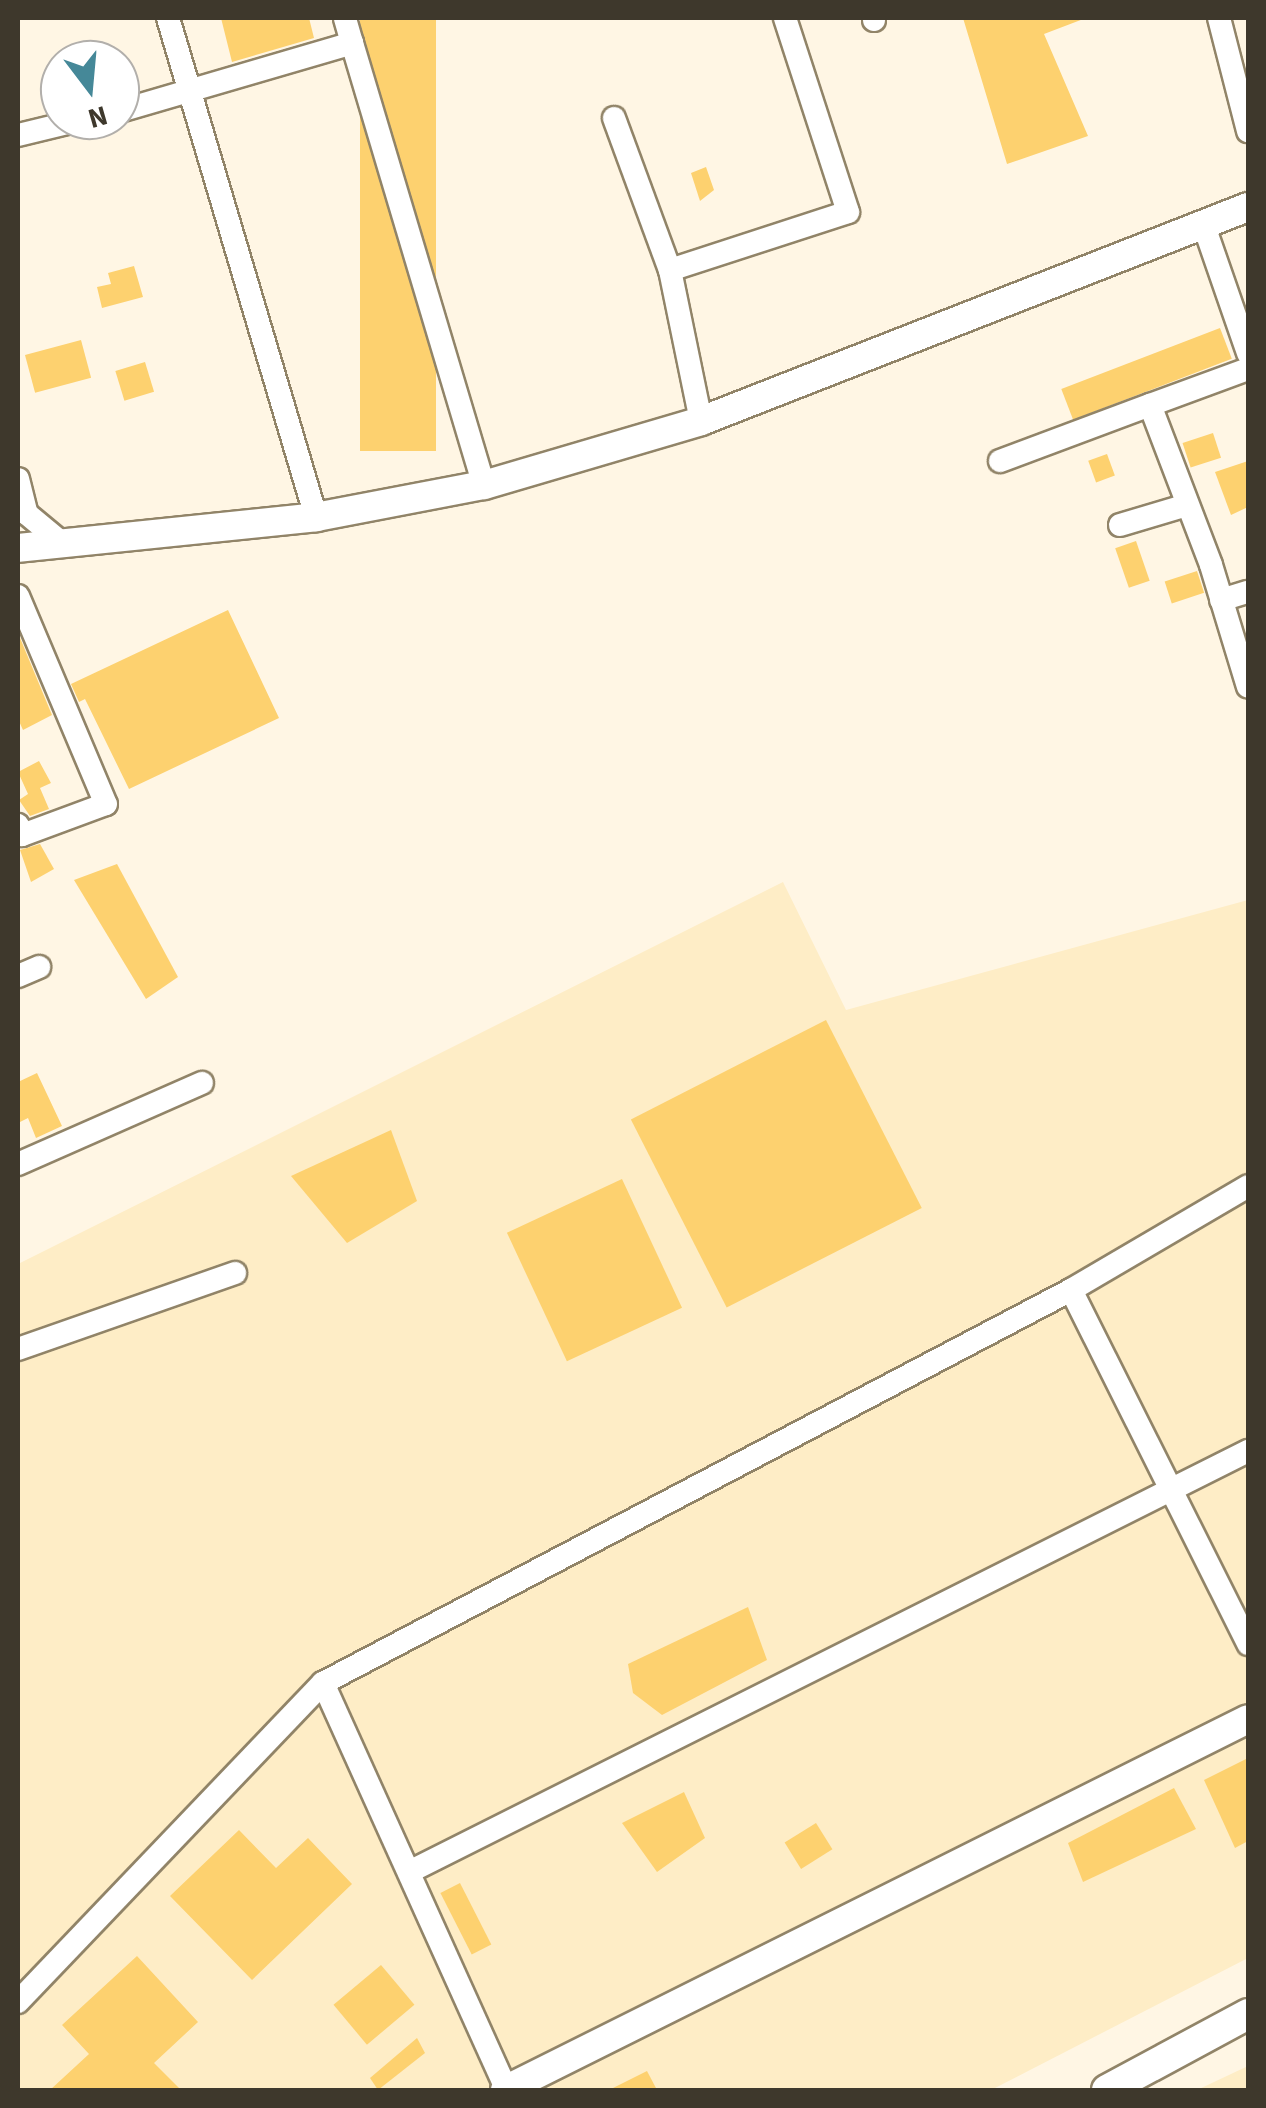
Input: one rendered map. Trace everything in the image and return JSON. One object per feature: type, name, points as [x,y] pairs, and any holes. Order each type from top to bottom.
[{"type":"main road","points":[[1107,2090],[1146,2082],[1248,2014]]},
{"type":"street","points":[[168,18],[316,517]]},
{"type":"street","points":[[345,18],[484,485]]},
{"type":"street","points":[[670,270],[848,212],[785,18]]},
{"type":"street","points":[[1219,18],[1248,131]]},
{"type":"street","points":[[140,105],[190,94],[352,43]]},
{"type":"street","points":[[614,118],[670,270],[701,421]]},
{"type":"street","points":[[18,548],[316,517],[484,485],[701,421],[1248,207]]},
{"type":"street","points":[[1203,223],[1248,354]]},
{"type":"street","points":[[1000,461],[1248,369]]},
{"type":"street","points":[[1150,405],[1248,686]]},
{"type":"street","points":[[18,478],[22,513],[62,543]]},
{"type":"street","points":[[1120,525],[1187,505]]},
{"type":"street","points":[[1221,600],[1248,592]]},
{"type":"street","points":[[18,596],[106,804],[19,832]]},
{"type":"street","points":[[18,1164],[202,1084]]},
{"type":"street","points":[[18,2002],[323,1683],[1071,1290],[1248,1186]]},
{"type":"street","points":[[18,1349],[236,1273]]},
{"type":"street","points":[[1071,1290],[1248,1644]]},
{"type":"street","points":[[409,1872],[1248,1452]]},
{"type":"street","points":[[323,1683],[506,2090],[1248,1719]]},
{"type":"shaded area","points":[[783,882],[846,1010],[1248,900],[1248,1958],[991,2090],[18,2090],[18,1264]]},
{"type":"shaded area","points":[[1248,2066],[1248,2090],[1197,2090]]},
{"type":"building","points":[[221,18],[309,18],[314,38],[232,62]]},
{"type":"building","points":[[360,18],[436,18],[436,451],[360,451]]},
{"type":"building","points":[[963,18],[1086,18],[1044,34],[1088,136],[1007,164]]},
{"type":"building","points":[[706,167],[714,190],[700,201],[691,173]]},
{"type":"building","points":[[134,266],[143,297],[102,308],[97,287],[111,284],[108,273]]},
{"type":"building","points":[[1220,328],[1232,359],[1073,420],[1061,389]]},
{"type":"building","points":[[81,340],[91,378],[35,393],[25,355]]},
{"type":"building","points":[[145,362],[154,392],[124,401],[115,371]]},
{"type":"building","points":[[1213,433],[1221,458],[1191,468],[1183,443]]},
{"type":"building","points":[[1107,454],[1115,476],[1096,482],[1088,461]]},
{"type":"building","points":[[1248,461],[1248,507],[1231,515],[1215,472]]},
{"type":"building","points":[[1136,541],[1150,581],[1129,588],[1115,548]]},
{"type":"building","points":[[1197,571],[1204,593],[1172,603],[1165,582]]},
{"type":"building","points":[[228,610],[279,718],[129,789],[85,699],[79,702],[71,684]]},
{"type":"building","points":[[18,633],[52,715],[23,730],[18,719]]},
{"type":"building","points":[[39,761],[51,783],[40,788],[49,809],[30,816],[19,800],[28,794],[18,772]]},
{"type":"building","points":[[40,844],[54,869],[31,882],[20,850]]},
{"type":"building","points":[[117,864],[178,977],[146,999],[74,880]]},
{"type":"building","points":[[826,1020],[922,1208],[727,1307],[631,1119]]},
{"type":"building","points":[[37,1073],[62,1126],[36,1138],[28,1118],[18,1123],[18,1082]]},
{"type":"building","points":[[391,1130],[417,1201],[347,1243],[291,1176]]},
{"type":"building","points":[[622,1179],[682,1308],[567,1361],[507,1233]]},
{"type":"building","points":[[748,1607],[767,1660],[662,1715],[633,1693],[628,1664]]},
{"type":"building","points":[[1248,1758],[1248,1841],[1235,1848],[1204,1780]]},
{"type":"building","points":[[1174,1788],[1196,1829],[1083,1882],[1068,1843]]},
{"type":"building","points":[[684,1792],[705,1838],[657,1872],[622,1823]]},
{"type":"building","points":[[816,1823],[832,1849],[801,1869],[785,1843]]},
{"type":"building","points":[[239,1830],[276,1868],[308,1838],[352,1884],[252,1980],[170,1896]]},
{"type":"building","points":[[460,1883],[491,1944],[472,1954],[440,1893]]},
{"type":"building","points":[[137,1956],[198,2022],[154,2063],[181,2090],[50,2090],[89,2054],[62,2025]]},
{"type":"building","points":[[381,1965],[414,2005],[367,2045],[334,2005]]},
{"type":"building","points":[[417,2038],[425,2053],[378,2090],[370,2078]]},
{"type":"building","points":[[647,2071],[657,2090],[609,2090]]}]
